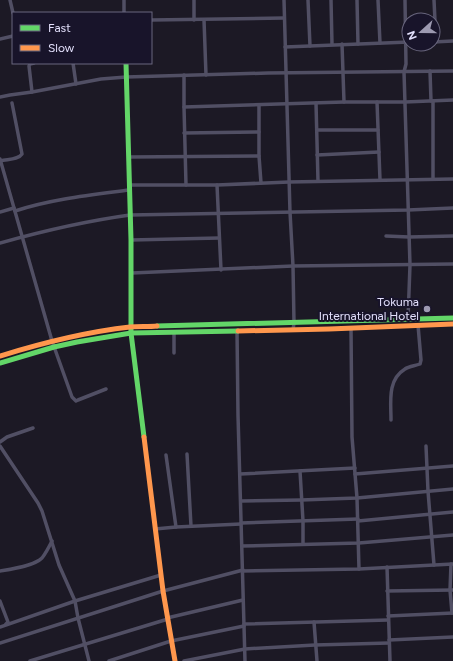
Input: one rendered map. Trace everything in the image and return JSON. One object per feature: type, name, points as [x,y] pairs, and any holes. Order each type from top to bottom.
[{"type":"main road","points":[[126,64],[132,273],[131,333],[163,591],[175,661]]},
{"type":"main road","points":[[0,356],[52,341],[84,334],[131,327],[453,318]]},
{"type":"main road","points":[[0,363],[32,352],[77,342],[131,333],[293,330],[453,324]]},
{"type":"street","points":[[10,0],[13,12]]},
{"type":"street","points":[[124,0],[124,12]]},
{"type":"street","points":[[194,0],[194,20]]},
{"type":"street","points":[[284,0],[293,330]]},
{"type":"street","points":[[308,0],[310,46]]},
{"type":"street","points":[[331,0],[332,44]]},
{"type":"street","points":[[357,0],[358,44]]},
{"type":"street","points":[[378,0],[380,43]]},
{"type":"street","points":[[404,0],[405,12]]},
{"type":"street","points":[[434,0],[434,12]]},
{"type":"street","points":[[152,20],[284,18]]},
{"type":"street","points":[[204,20],[206,75]]},
{"type":"street","points":[[0,39],[12,36]]},
{"type":"street","points":[[441,42],[453,41]]},
{"type":"street","points":[[285,47],[401,42]]},
{"type":"street","points":[[342,44],[344,102]]},
{"type":"street","points":[[407,52],[404,72],[410,265],[408,319]]},
{"type":"street","points":[[30,64],[32,92]]},
{"type":"street","points":[[73,64],[76,84]]},
{"type":"street","points":[[0,98],[101,79],[126,77],[453,71]]},
{"type":"street","points":[[430,72],[433,179]]},
{"type":"street","points":[[184,75],[186,185]]},
{"type":"street","points":[[184,107],[453,100]]},
{"type":"street","points":[[377,102],[380,180]]},
{"type":"street","points":[[12,103],[22,154],[17,158],[0,160],[52,341],[73,399],[76,401],[106,389]]},
{"type":"street","points":[[316,103],[318,181]]},
{"type":"street","points":[[259,105],[259,156],[261,183]]},
{"type":"street","points":[[317,130],[378,130]]},
{"type":"street","points":[[184,133],[259,132]]},
{"type":"street","points":[[317,155],[379,152]]},
{"type":"street","points":[[129,157],[259,156]]},
{"type":"street","points":[[0,212],[129,188],[318,181],[453,179]]},
{"type":"street","points":[[217,185],[221,270]]},
{"type":"street","points":[[0,244],[22,237],[97,219],[130,215],[453,208]]},
{"type":"street","points":[[386,236],[453,236]]},
{"type":"street","points":[[131,240],[219,238]]},
{"type":"street","points":[[132,273],[292,266],[453,264]]},
{"type":"street","points":[[391,420],[391,394],[395,378],[406,368],[420,364],[421,360],[418,325]]},
{"type":"street","points":[[351,328],[352,437],[357,498],[360,569]]},
{"type":"street","points":[[237,330],[245,661]]},
{"type":"street","points":[[174,332],[174,353]]},
{"type":"street","points":[[0,442],[7,437],[33,428]]},
{"type":"street","points":[[0,446],[38,503],[46,521],[59,564],[75,601],[89,661]]},
{"type":"street","points":[[426,446],[434,565]]},
{"type":"street","points":[[186,454],[191,526]]},
{"type":"street","points":[[166,455],[176,527]]},
{"type":"street","points":[[355,474],[453,466]]},
{"type":"street","points":[[240,474],[355,468]]},
{"type":"street","points":[[300,471],[303,544]]},
{"type":"street","points":[[240,501],[357,498],[453,489]]},
{"type":"street","points":[[155,529],[241,523],[358,520],[453,512]]},
{"type":"street","points":[[242,546],[359,543],[453,535]]},
{"type":"street","points":[[0,571],[14,569],[36,562],[44,556],[52,541]]},
{"type":"street","points":[[0,643],[163,591],[242,571],[360,569],[452,564],[452,613],[388,618],[244,625],[171,641],[109,661]]},
{"type":"street","points":[[387,567],[390,661]]},
{"type":"street","points":[[0,627],[75,601],[161,575]]},
{"type":"street","points":[[387,591],[451,590]]},
{"type":"street","points":[[30,661],[192,612],[243,600]]},
{"type":"street","points":[[0,603],[8,622],[6,624]]},
{"type":"street","points":[[314,622],[317,661]]},
{"type":"street","points":[[184,661],[245,649],[389,642],[453,637]]},
{"type":"traffic: fast","points":[[126,64],[131,240],[131,333],[144,437]]},
{"type":"traffic: fast","points":[[157,326],[453,318]]},
{"type":"traffic: fast","points":[[0,363],[54,347],[131,333],[238,331]]},
{"type":"traffic: slow","points":[[238,331],[453,324]]},
{"type":"traffic: slow","points":[[0,356],[48,342],[80,335],[130,327],[157,326]]},
{"type":"traffic: slow","points":[[144,437],[163,591],[175,661]]},
{"type":"place","name":"Tokuma International Hotel","points":[[427,309]]}]
